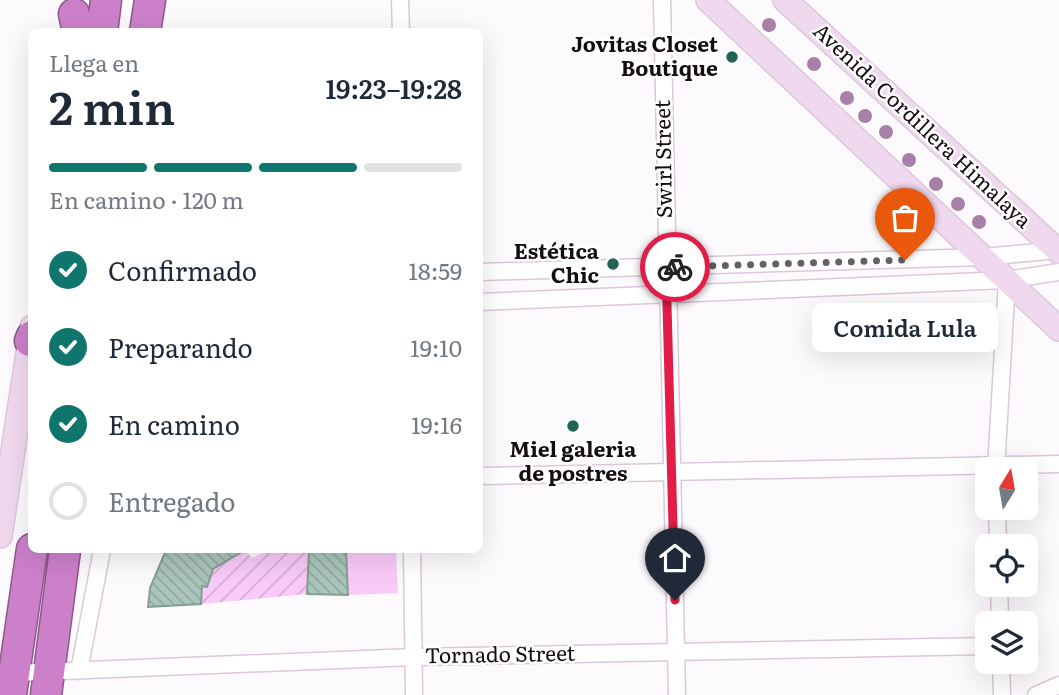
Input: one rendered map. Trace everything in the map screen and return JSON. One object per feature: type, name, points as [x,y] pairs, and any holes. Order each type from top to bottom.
[{"type":"highway","points":[[102,28],[106,0]]},
{"type":"highway","points":[[146,28],[150,0]]},
{"type":"highway","points":[[13,684],[31,553]]},
{"type":"highway","points":[[47,684],[65,553]]},
{"type":"main road","points":[[708,0],[1059,329]]},
{"type":"main road","name":"Avenida Cordillera Himalaya","points":[[785,0],[1058,256]]},
{"type":"main road","points":[[0,536],[6,461],[28,350]]},
{"type":"street","points":[[400,0],[401,28]]},
{"type":"street","name":"Swirl Street","points":[[662,0],[677,695]]},
{"type":"street","points":[[483,272],[1058,256]]},
{"type":"street","points":[[483,302],[1007,280],[1058,256]]},
{"type":"street","points":[[997,457],[1007,280]]},
{"type":"street","points":[[1038,465],[1059,464]]},
{"type":"street","points":[[483,476],[975,467]]},
{"type":"street","points":[[79,671],[101,553]]},
{"type":"street","points":[[412,553],[414,695]]},
{"type":"street","name":"Tornado Street","points":[[13,684],[47,684],[79,671],[414,657],[975,646]]},
{"type":"street","points":[[1001,674],[1002,695]]},
{"type":"street","points":[[1036,695],[1059,685]]},
{"type":"shaded area","points":[[240,553],[248,553],[252,558],[263,553],[309,553],[307,594],[201,604],[202,586],[207,587],[215,564],[220,565]]},
{"type":"shaded area","points":[[346,553],[396,553],[398,593],[348,595]]},
{"type":"building","points":[[165,553],[240,553],[213,569],[207,587],[202,586],[201,604],[148,607],[150,588]]},
{"type":"building","points":[[309,553],[346,553],[348,595],[307,594]]},
{"type":"way so far","points":[[675,267],[905,260]]},
{"type":"place","name":"Jovitas Closet Boutique","points":[[732,57]]},
{"type":"place","name":"Comida Lula","points":[[905,260]]},
{"type":"place","name":"Estética Chic","points":[[613,264]]},
{"type":"place","name":"Miel galeria de postres","points":[[573,426]]},
{"type":"route","points":[[675,267],[666,268],[675,600]]}]
